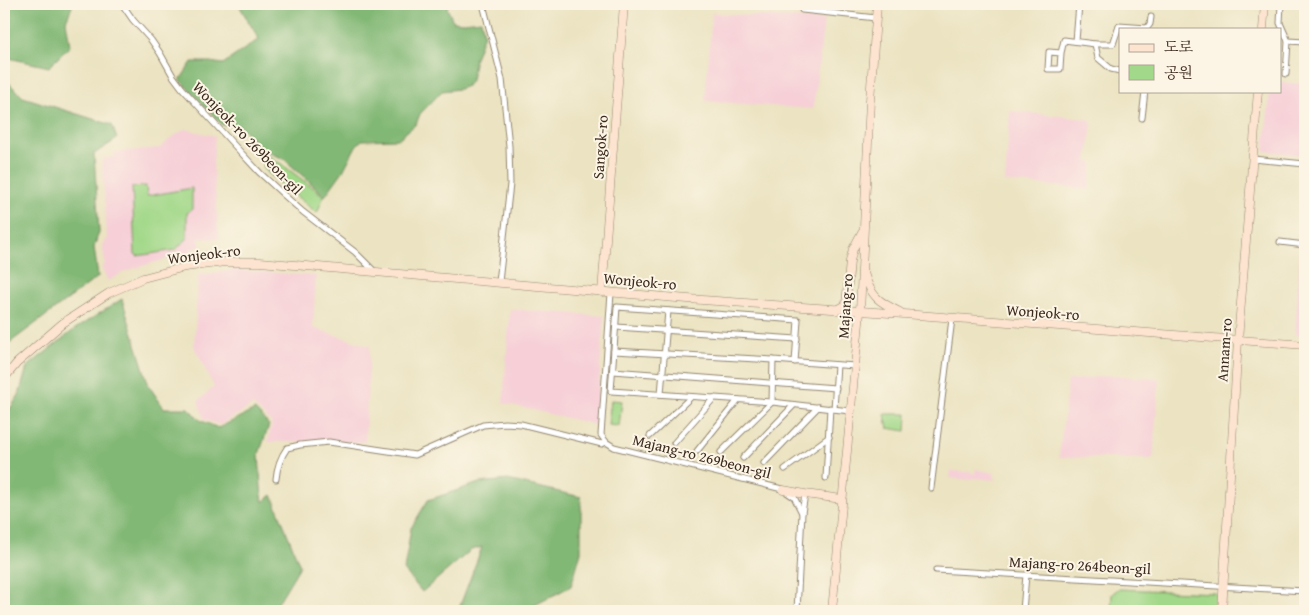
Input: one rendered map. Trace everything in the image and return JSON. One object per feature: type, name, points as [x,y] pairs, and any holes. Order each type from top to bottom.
[{"type":"main road","name":"Sangok-ro","points":[[602,292],[624,4]]},
{"type":"main road","name":"Majang-ro","points":[[832,611],[860,312],[870,100],[877,4]]},
{"type":"main road","points":[[1263,28],[1265,4]]},
{"type":"main road","name":"Annam-ro","points":[[1222,611],[1238,340],[1258,92]]},
{"type":"main road","points":[[837,310],[846,306],[850,261],[863,230]]},
{"type":"main road","name":"Wonjeok-ro","points":[[6,376],[17,363],[63,323],[109,293],[143,278],[185,266],[225,262],[260,262],[611,293],[1305,345]]},
{"type":"main road","points":[[862,267],[868,287],[876,298],[904,314]]},
{"type":"main road","points":[[783,490],[842,499]]},
{"type":"street","name":"Wonjeok-ro 269beon-gil","points":[[122,4],[133,20],[156,46],[182,88],[260,173],[304,212],[355,252],[375,272]]},
{"type":"street","points":[[483,4],[502,80],[509,146],[510,184],[499,282]]},
{"type":"street","points":[[1076,41],[1079,4]]},
{"type":"street","points":[[1282,4],[1280,23],[1288,41],[1286,74]]},
{"type":"street","points":[[802,10],[876,18]]},
{"type":"street","points":[[1061,53],[1064,40],[1113,44],[1119,26],[1147,28],[1151,17]]},
{"type":"street","points":[[1288,41],[1305,42]]},
{"type":"street","points":[[1095,44],[1098,58],[1111,69],[1119,71]]},
{"type":"street","points":[[1142,118],[1145,92]]},
{"type":"street","points":[[1253,159],[1305,164]]},
{"type":"street","points":[[1280,242],[1305,245]]},
{"type":"street","points":[[276,479],[281,457],[287,448],[300,445],[329,442],[415,455],[483,425],[505,423],[521,424],[602,444],[606,442],[600,435],[600,424],[611,293]]},
{"type":"street","points":[[795,362],[798,320],[617,307],[611,391],[772,402],[850,411]]},
{"type":"street","points":[[661,394],[668,310]]},
{"type":"street","points":[[931,488],[952,319]]},
{"type":"street","points":[[616,327],[797,339]]},
{"type":"street","points":[[614,351],[854,366]]},
{"type":"street","points":[[721,452],[772,402],[773,360]]},
{"type":"street","points":[[826,478],[828,437],[836,388],[837,365]]},
{"type":"street","points":[[613,371],[836,388]]},
{"type":"street","points":[[650,436],[691,396]]},
{"type":"street","points":[[674,443],[714,398]]},
{"type":"street","points":[[697,451],[738,400]]},
{"type":"street","points":[[743,458],[794,405]]},
{"type":"street","points":[[764,463],[818,407]]},
{"type":"street","points":[[785,469],[828,437]]},
{"type":"street","name":"Majang-ro 269beon-gil","points":[[606,442],[614,447],[783,490]]},
{"type":"street","points":[[783,490],[794,497],[802,513]]},
{"type":"street","points":[[796,611],[802,513],[806,494]]},
{"type":"street","name":"Majang-ro 264beon-gil","points":[[936,570],[1305,591]]},
{"type":"street","points":[[1023,611],[1026,575]]},
{"type":"shaded area","points":[[712,13],[824,20],[813,109],[705,101]]},
{"type":"shaded area","points":[[1282,82],[1305,84],[1305,155],[1264,151],[1270,92],[1282,92]]},
{"type":"shaded area","points":[[1010,111],[1089,119],[1092,123],[1087,161],[1093,162],[1089,189],[1005,182]]},
{"type":"shaded area","points":[[185,129],[215,136],[213,163],[219,239],[199,238],[200,247],[190,249],[190,253],[126,271],[108,281],[102,269],[105,264],[102,247],[107,238],[102,159],[114,157],[114,152],[160,148]]},
{"type":"shaded area","points":[[1300,250],[1305,250],[1305,336],[1295,335]]},
{"type":"shaded area","points":[[235,270],[316,276],[313,328],[370,346],[365,442],[268,442],[272,423],[253,405],[220,425],[204,419],[198,401],[214,387],[194,346],[198,275]]},
{"type":"shaded area","points":[[510,309],[604,316],[596,425],[503,403]]},
{"type":"shaded area","points":[[1110,375],[1159,379],[1153,459],[1059,457],[1068,380]]},
{"type":"shaded area","points":[[975,469],[994,473],[995,480],[950,478],[951,471],[972,472],[975,474]]},
{"type":"green space","points":[[4,4],[73,4],[66,21],[70,46],[49,67],[4,57]]},
{"type":"green space","points":[[245,4],[449,4],[447,8],[453,21],[481,20],[484,34],[475,58],[471,80],[467,86],[442,91],[420,114],[416,124],[398,139],[362,140],[356,146],[343,171],[325,196],[284,159],[263,150],[239,125],[222,125],[180,80],[192,62],[223,64],[259,39],[240,7]]},
{"type":"green space","points":[[4,78],[23,97],[112,125],[117,139],[94,154],[99,232],[94,247],[98,277],[4,347]]},
{"type":"green space","points":[[270,156],[324,196],[317,213],[268,173],[263,166]]},
{"type":"green space","points":[[146,186],[147,196],[192,188],[192,209],[187,213],[187,239],[175,250],[137,256],[135,254],[132,187]]},
{"type":"green space","points":[[122,299],[149,386],[164,408],[188,408],[200,420],[218,428],[255,410],[269,425],[259,454],[263,502],[272,495],[300,566],[273,611],[4,611],[4,418],[19,395],[27,367],[75,329]]},
{"type":"green space","points":[[611,400],[622,401],[619,426],[608,425]]},
{"type":"green space","points":[[885,414],[907,414],[906,431],[888,428]]},
{"type":"green space","points":[[508,480],[581,497],[581,552],[571,586],[524,611],[458,611],[482,547],[471,550],[422,592],[404,570],[411,528],[428,500],[479,483]]},
{"type":"green space","points":[[1118,589],[1215,593],[1219,596],[1218,611],[1111,611],[1112,594]]}]
